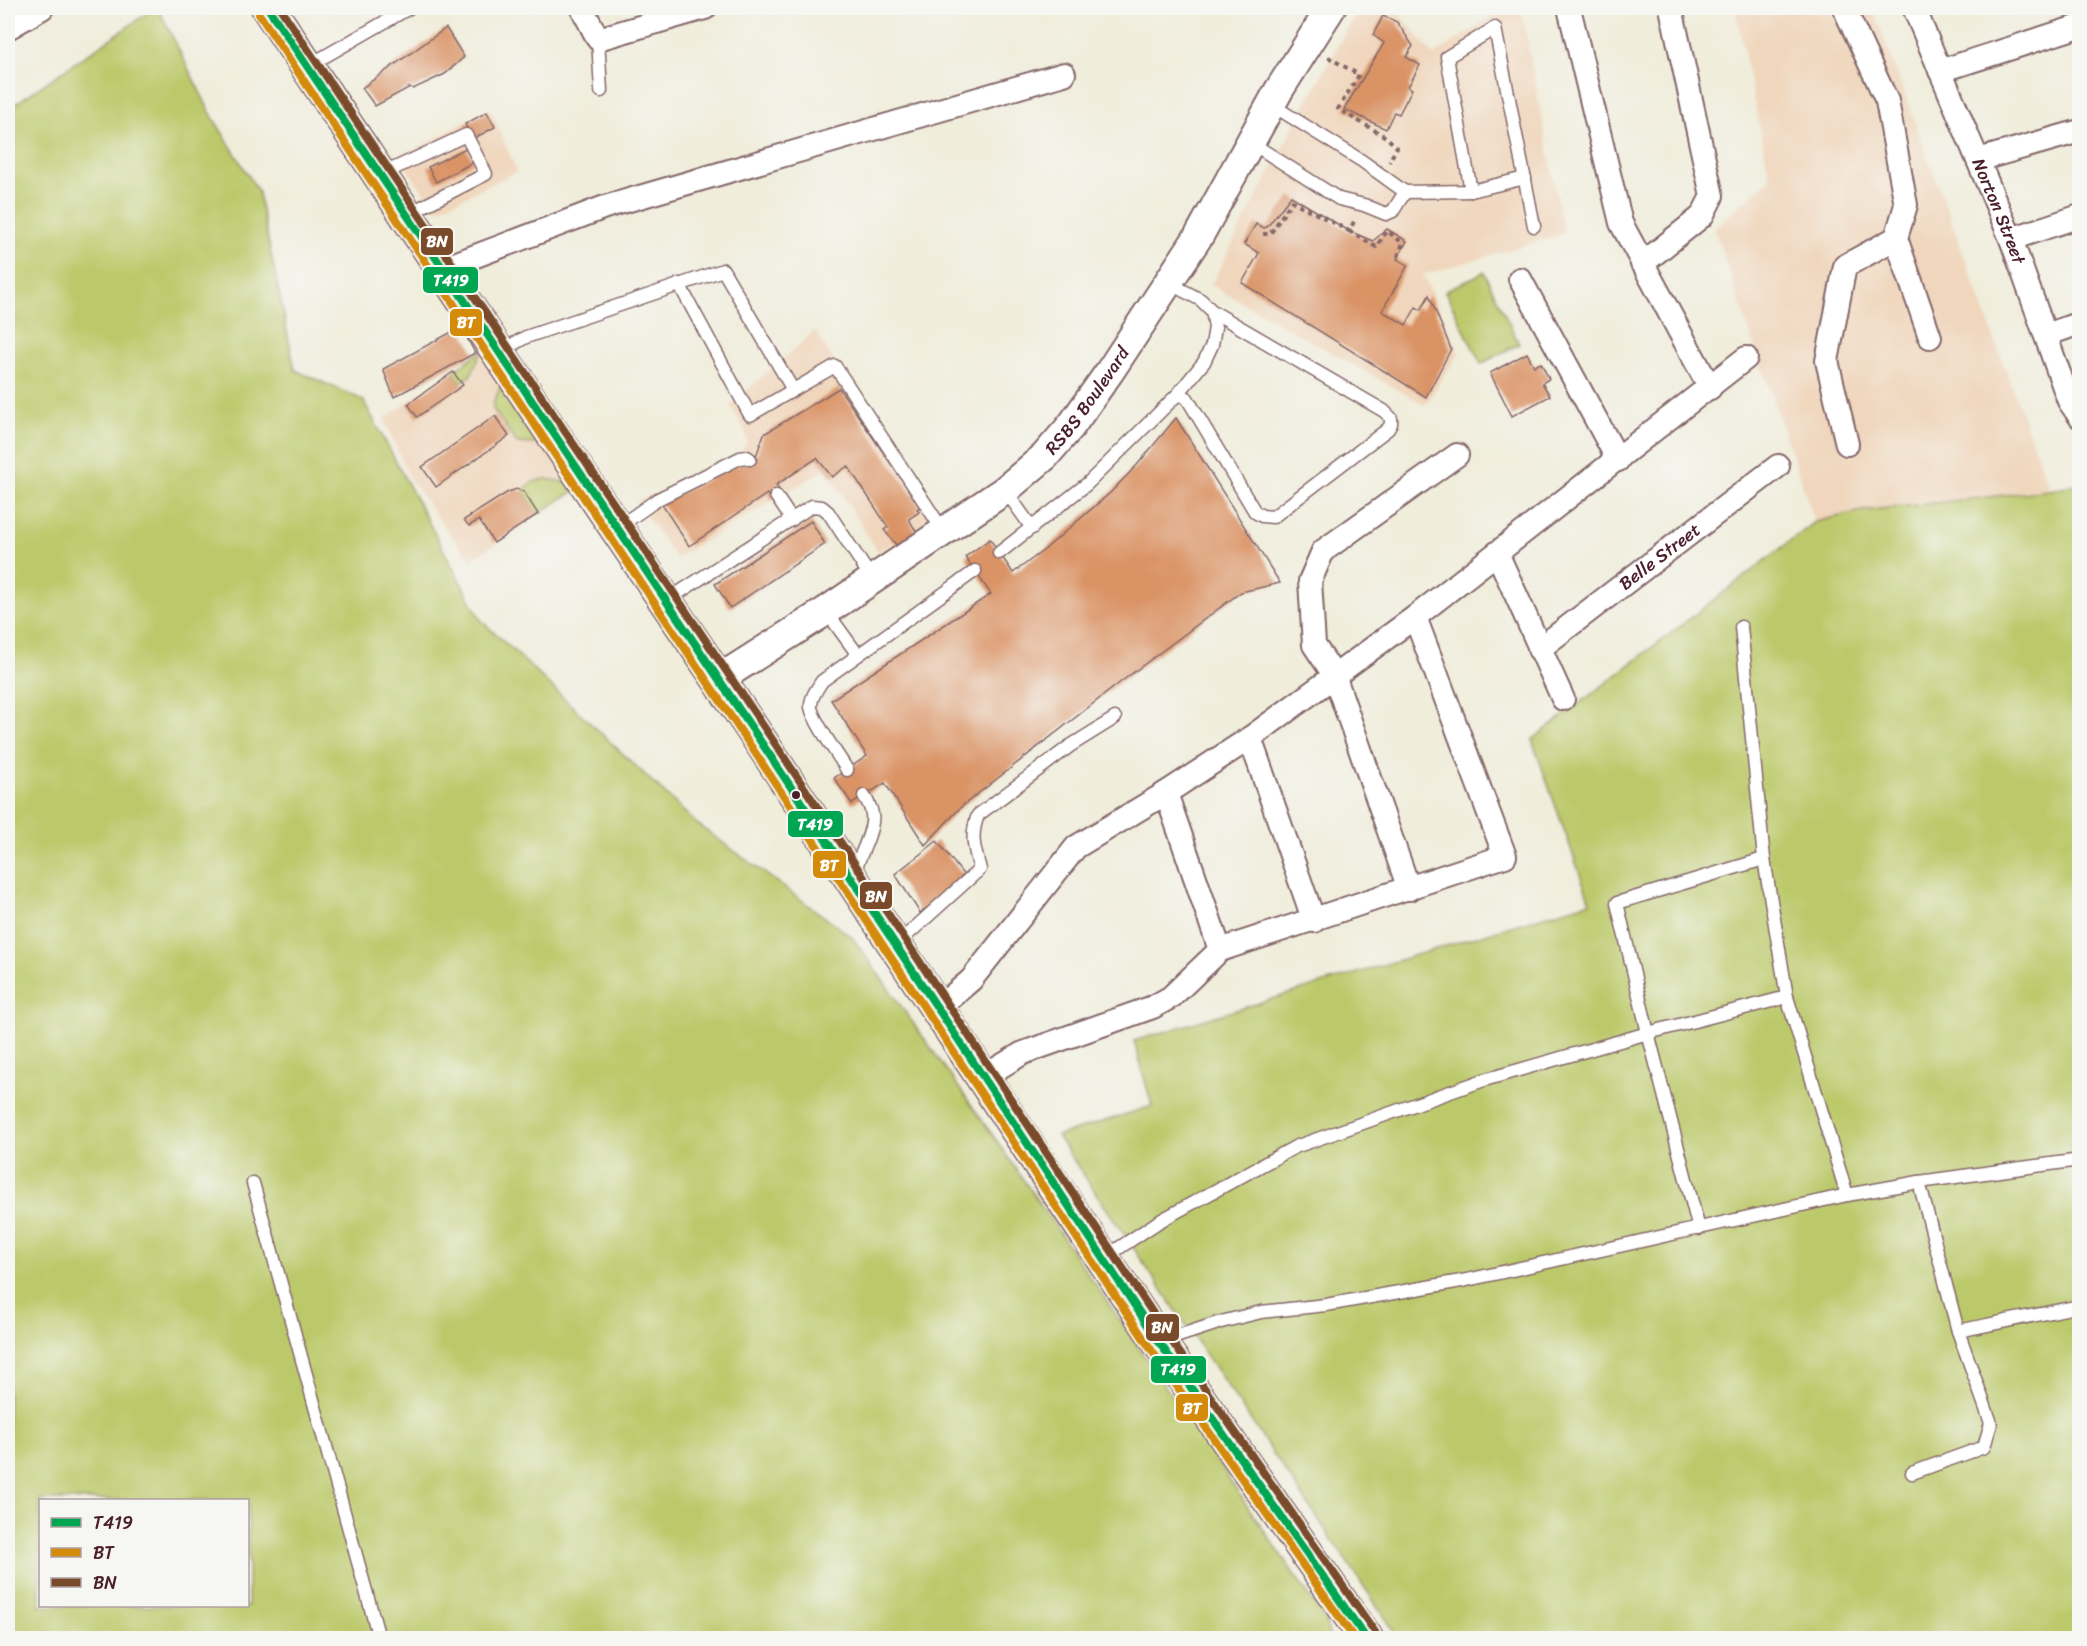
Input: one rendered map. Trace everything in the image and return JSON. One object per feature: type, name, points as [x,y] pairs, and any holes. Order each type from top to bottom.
[{"type":"main road","points":[[268,8],[719,679],[1159,1342],[1366,1638]]},
{"type":"main road","points":[[1281,1517],[1340,1638]]},
{"type":"street","points":[[8,28],[42,8]]},
{"type":"street","points":[[582,8],[598,39],[705,8]]},
{"type":"street","points":[[1569,8],[1621,223],[1710,388]]},
{"type":"street","points":[[1642,264],[1701,216],[1712,196],[1671,8]]},
{"type":"street","points":[[1844,8],[1887,101],[1906,205],[1896,237],[1930,337]]},
{"type":"street","name":"Norton Street","points":[[1914,8],[2011,239],[2068,400],[2079,417]]},
{"type":"street","name":"RSBS Boulevard","points":[[719,679],[944,532],[1005,490],[1045,456],[1071,426],[1200,234],[1323,12]]},
{"type":"street","points":[[1940,71],[2079,26]]},
{"type":"street","points":[[444,268],[605,207],[1064,74]]},
{"type":"street","points":[[1978,160],[2079,131]]},
{"type":"street","points":[[2011,239],[2079,216]]},
{"type":"street","points":[[1847,444],[1827,361],[1845,266],[1896,237]]},
{"type":"street","points":[[1520,279],[1618,460]]},
{"type":"street","points":[[2046,335],[2079,322]]},
{"type":"street","points":[[937,1009],[971,980],[1076,847],[1103,829],[1166,794],[1250,738],[1414,617],[1746,358]]},
{"type":"street","points":[[1409,889],[1334,675],[1314,645],[1310,581],[1323,551],[1457,454]]},
{"type":"street","name":"Belle Street","points":[[1539,649],[1778,466]]},
{"type":"street","points":[[1497,553],[1563,699]]},
{"type":"street","points":[[983,1077],[1023,1053],[1153,1007],[1171,997],[1220,950],[1314,921],[1505,856],[1414,617]]},
{"type":"street","points":[[1250,738],[1314,921]]},
{"type":"street","points":[[1166,794],[1220,950]]},
{"type":"lane","points":[[307,66],[410,8]]},
{"type":"lane","points":[[1471,191],[1447,57],[1495,28],[1534,226]]},
{"type":"lane","points":[[598,39],[601,91]]},
{"type":"lane","points":[[1272,105],[1362,161],[1405,192],[1471,191],[1525,178]]},
{"type":"lane","points":[[381,175],[466,135],[486,174],[408,214]]},
{"type":"lane","points":[[1250,142],[1339,199],[1364,205],[1386,214],[1393,212],[1405,192]]},
{"type":"lane","points":[[500,352],[526,338],[723,270],[793,390]]},
{"type":"lane","points":[[1169,283],[1201,300],[1212,311],[1384,411],[1391,418],[1391,424],[1388,429],[1273,517],[1262,516],[1255,512],[1187,398],[1178,394]]},
{"type":"lane","points":[[679,284],[750,415],[835,366],[944,532]]},
{"type":"lane","points":[[999,553],[1087,484],[1178,394],[1204,362],[1212,345],[1215,327],[1212,311]]},
{"type":"lane","points":[[617,528],[658,499],[740,458],[750,459]]},
{"type":"lane","points":[[1005,490],[1032,528]]},
{"type":"lane","points":[[776,496],[792,520]]},
{"type":"lane","points":[[666,601],[812,506],[822,507],[828,512],[872,579]]},
{"type":"lane","points":[[847,770],[815,718],[811,706],[814,694],[822,681],[975,571]]},
{"type":"lane","points":[[826,611],[858,656]]},
{"type":"lane","points":[[1741,627],[1764,859],[1787,997],[1847,1195]]},
{"type":"lane","points":[[896,945],[980,869],[973,844],[973,828],[978,815],[1070,746],[1115,718]]},
{"type":"lane","points":[[851,877],[872,826],[871,807],[864,796]]},
{"type":"lane","points":[[1699,1229],[1617,903],[1764,859]]},
{"type":"lane","points":[[1104,1258],[1158,1222],[1295,1147],[1484,1080],[1648,1033],[1787,997]]},
{"type":"lane","points":[[1159,1342],[1261,1312],[1326,1305],[1467,1280],[1847,1195],[1919,1182],[2079,1160]]},
{"type":"lane","points":[[1912,1473],[1984,1447],[1991,1423],[1958,1331],[1919,1182]]},
{"type":"lane","points":[[253,1183],[379,1638]]},
{"type":"lane","points":[[1958,1331],[2079,1306]]},
{"type":"path","points":[[1349,231],[1376,247],[1387,231],[1403,243],[1397,259]]},
{"type":"shaded area","points":[[1364,8],[1408,8],[1400,15],[1434,55],[1504,8],[1521,8],[1564,234],[1423,275],[1459,353],[1425,405],[1211,285],[1309,97],[1352,21]]},
{"type":"shaded area","points":[[1735,8],[1873,8],[2050,490],[1862,511],[1815,522],[1714,228],[1770,179]]},
{"type":"shaded area","points":[[490,109],[517,172],[437,210],[399,158]]},
{"type":"shaded area","points":[[815,331],[912,485],[937,516],[878,552],[826,469],[676,558],[645,514],[638,500],[653,496],[737,456],[747,441],[744,429],[730,405]]},
{"type":"shaded area","points":[[487,347],[578,488],[471,560],[439,520],[408,475],[384,419]]},
{"type":"green space","points":[[158,8],[212,116],[258,191],[295,370],[363,400],[481,620],[696,823],[852,937],[994,1137],[1325,1619],[1330,1638],[8,1638],[8,109]]},
{"type":"green space","points":[[1484,272],[1519,344],[1481,364],[1445,291]]},
{"type":"green space","points":[[483,349],[470,376],[461,382],[453,372]]},
{"type":"green space","points":[[503,380],[545,445],[517,443],[493,409]]},
{"type":"green space","points":[[546,479],[569,483],[576,490],[538,514],[524,492],[530,484]]},
{"type":"green space","points":[[2079,483],[2079,1638],[1399,1638],[1057,1136],[1152,1106],[1134,1041],[1590,902],[1532,740],[1815,522],[1862,511],[2050,490]]},
{"type":"building","points":[[1383,16],[1397,22],[1413,46],[1406,57],[1420,65],[1408,87],[1412,89],[1399,114],[1394,112],[1386,129],[1344,109],[1384,43],[1373,35]]},
{"type":"building","points":[[446,28],[464,57],[445,74],[413,89],[410,87],[375,106],[362,88]]},
{"type":"building","points":[[487,112],[495,127],[473,139],[465,124]]},
{"type":"building","points":[[466,148],[474,162],[436,182],[428,167]]},
{"type":"building","points":[[1291,196],[1349,231],[1373,241],[1387,229],[1407,241],[1397,259],[1408,265],[1382,311],[1406,325],[1416,307],[1421,310],[1429,295],[1451,349],[1426,397],[1242,283],[1259,253],[1244,244],[1256,224],[1267,227]]},
{"type":"building","points":[[461,327],[475,353],[394,397],[383,369]]},
{"type":"building","points":[[1527,353],[1534,366],[1541,363],[1549,379],[1542,383],[1550,396],[1512,416],[1490,373]]},
{"type":"building","points":[[453,372],[463,385],[417,417],[408,404]]},
{"type":"building","points":[[839,388],[920,506],[917,509],[919,512],[909,519],[917,533],[898,547],[884,530],[888,527],[848,466],[832,477],[817,458],[776,485],[781,493],[771,500],[767,494],[689,546],[661,503],[756,456],[764,434]]},
{"type":"building","points":[[495,416],[509,436],[436,487],[422,467]]},
{"type":"building","points":[[1176,418],[1280,583],[1241,592],[1122,681],[961,807],[925,845],[885,783],[852,804],[834,778],[867,756],[831,700],[991,594],[965,557],[990,539],[1013,573],[1044,550],[1110,493]]},
{"type":"building","points":[[517,489],[524,492],[538,514],[494,543],[479,520],[469,526],[464,520],[508,492]]},
{"type":"building","points":[[811,521],[825,544],[730,608],[715,584]]},
{"type":"building","points":[[937,841],[966,878],[920,913],[895,874]]},
{"type":"transit line","name":"T419","points":[[268,8],[761,742],[1159,1342],[1366,1638]]},
{"type":"transit line","name":"BN","points":[[280,8],[770,736],[1168,1336],[1375,1632]]},
{"type":"transit line","name":"BT","points":[[259,14],[752,748],[1150,1348],[1354,1638]]}]
